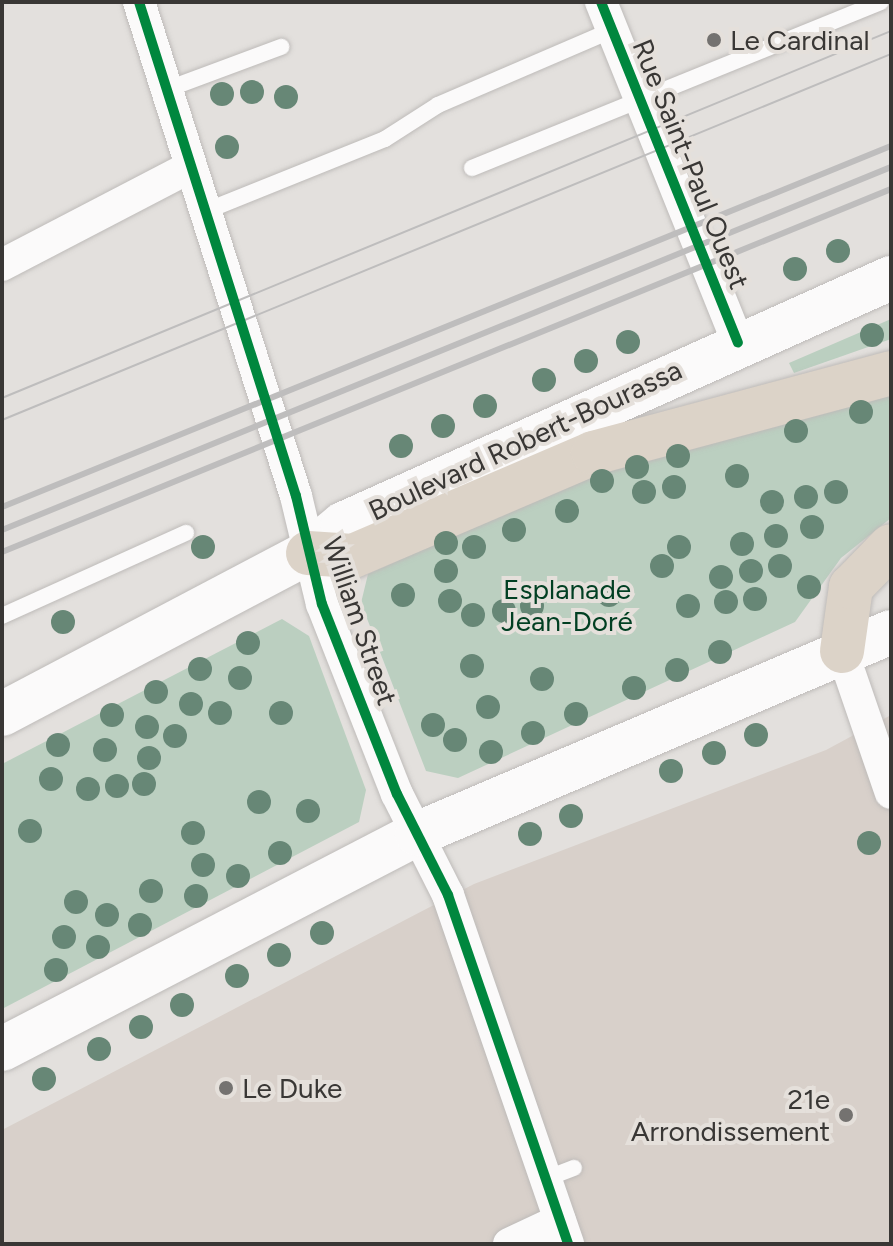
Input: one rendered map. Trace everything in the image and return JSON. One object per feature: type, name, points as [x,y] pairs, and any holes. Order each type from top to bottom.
[{"type":"highway","points":[[308,553],[353,556],[605,448],[891,373]]},
{"type":"highway","points":[[842,651],[851,587],[891,546]]},
{"type":"main road","name":"Boulevard Robert-Bourassa","points":[[2,714],[308,553],[343,524],[738,343],[891,278]]},
{"type":"main road","points":[[2,1049],[417,834],[891,632]]},
{"type":"street","name":"William Street","points":[[139,2],[168,89],[201,214],[308,553],[417,834],[448,895],[560,1173],[564,1232]]},
{"type":"street","name":"Rue Saint-Paul Ouest","points":[[606,16],[738,343]]},
{"type":"street","points":[[2,265],[188,168]]},
{"type":"street","points":[[842,651],[891,793]]},
{"type":"street","points":[[509,1244],[564,1232]]},
{"type":"lane","points":[[472,168],[881,2]]},
{"type":"lane","points":[[201,214],[385,139],[438,105],[606,16]]},
{"type":"lane","points":[[168,89],[281,47]]},
{"type":"lane","points":[[2,616],[186,533]]},
{"type":"shaded area","points":[[891,715],[891,1244],[2,1244],[2,1130],[474,884],[826,750]]},
{"type":"green space","points":[[891,319],[891,339],[794,373],[789,363]]},
{"type":"green space","name":"Esplanade Jean-Doré","points":[[891,395],[891,518],[841,558],[795,622],[458,778],[426,771],[361,603],[368,574],[591,475]]},
{"type":"green space","points":[[282,619],[309,636],[366,790],[359,822],[2,1009],[2,764]]},
{"type":"tram line","points":[[2,398],[891,31]]},
{"type":"tram line","points":[[2,420],[891,54]]},
{"type":"railway","points":[[2,507],[891,146]]},
{"type":"railway","points":[[2,530],[891,167]]},
{"type":"railway","points":[[2,552],[891,189]]},
{"type":"cycle path","points":[[139,2],[296,496],[322,604],[397,794],[448,895],[568,1244]]},
{"type":"cycle path","points":[[601,2],[738,343]]},
{"type":"place","name":"Le Cardinal","points":[[714,40]]},
{"type":"place","name":"Le Duke","points":[[226,1088]]},
{"type":"place","name":"21e Arrondissement","points":[[846,1115]]}]
